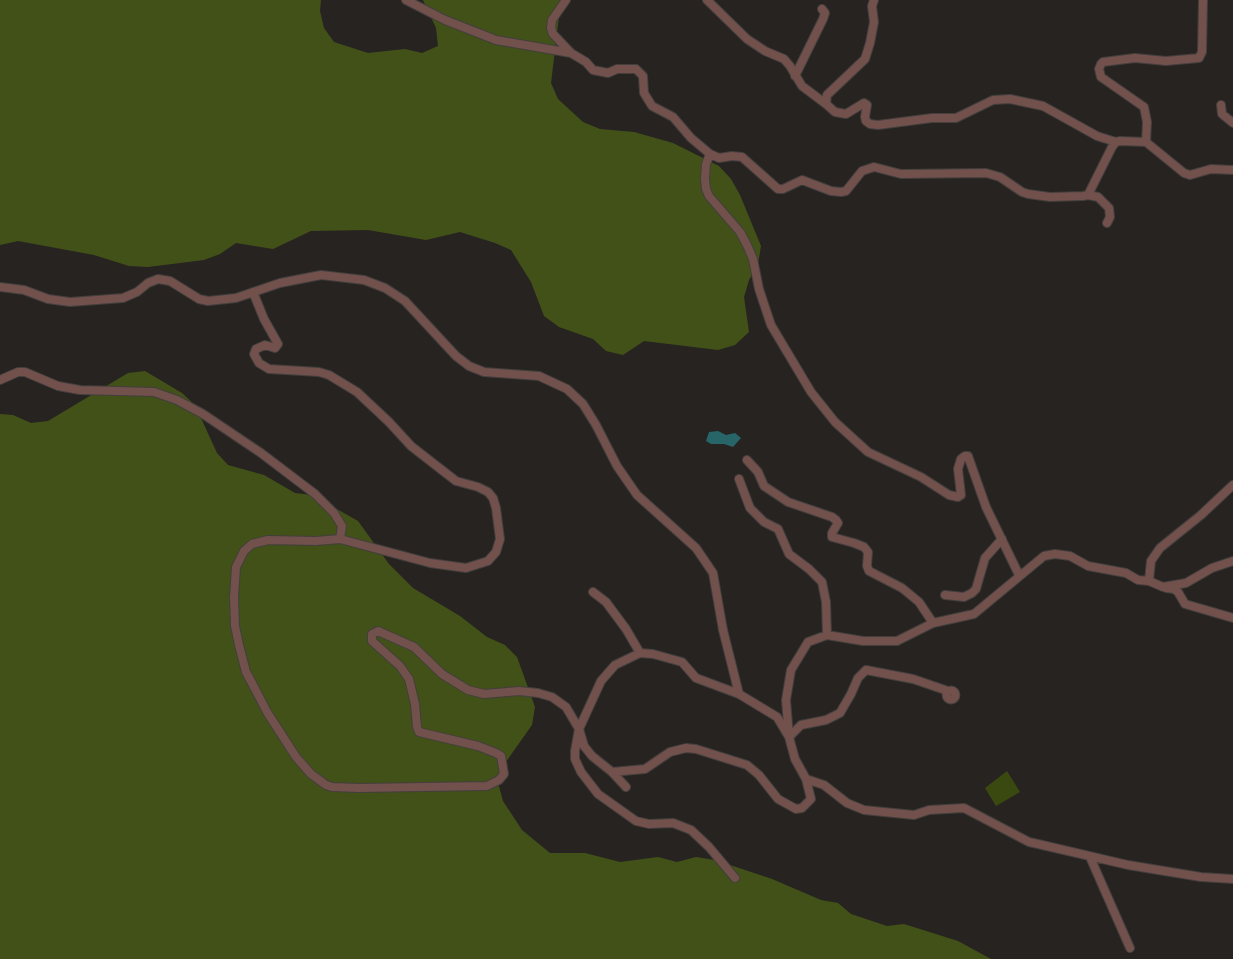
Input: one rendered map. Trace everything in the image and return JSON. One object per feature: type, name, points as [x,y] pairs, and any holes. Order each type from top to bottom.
[{"type":"street","points":[[406,0],[444,20],[496,40],[571,53]]},
{"type":"street","points":[[566,0],[552,20],[551,28],[553,34],[571,53],[586,62],[593,70],[608,73],[617,68],[636,69],[643,76],[644,93],[652,106],[673,118],[691,138],[710,154],[719,158],[732,156],[742,157],[778,189],[783,189],[802,180],[831,191],[846,191],[862,171],[874,167],[901,174],[986,174],[1000,177],[1022,192],[1028,194],[1050,197],[1088,195],[1098,197],[1109,208],[1110,217],[1107,223]]},
{"type":"street","points":[[707,0],[747,39],[766,51],[784,59],[790,66],[795,76],[808,91],[835,112],[846,114],[864,103],[867,106],[865,117],[866,121],[870,124],[878,125],[932,118],[956,118],[993,100],[1002,98],[1021,100],[1051,109],[1097,136],[1116,142],[1146,142],[1184,173],[1190,175],[1211,168],[1233,170]]},
{"type":"street","points":[[826,104],[827,95],[862,62],[867,54],[874,22],[872,6],[874,0]]},
{"type":"street","points":[[1146,142],[1147,122],[1144,107],[1101,77],[1098,70],[1103,62],[1135,58],[1166,61],[1199,58],[1202,52],[1203,0]]},
{"type":"street","points":[[795,76],[823,19],[825,13],[822,9]]},
{"type":"street","points":[[1221,105],[1222,114],[1233,123]]},
{"type":"street","points":[[1088,195],[1116,142]]},
{"type":"street","points":[[710,154],[705,172],[706,189],[709,196],[740,232],[747,245],[753,259],[759,289],[771,325],[811,392],[835,422],[868,452],[921,477],[949,495],[958,497],[961,495],[958,469],[961,459],[968,456],[986,507],[1019,575]]},
{"type":"street","points":[[0,287],[24,290],[48,299],[65,302],[123,298],[137,292],[148,283],[158,279],[173,282],[203,300],[224,300],[280,283],[321,275],[364,280],[385,288],[405,301],[456,356],[469,366],[484,372],[539,376],[567,389],[583,404],[596,425],[617,466],[637,495],[696,548],[713,573],[723,630],[739,694]]},
{"type":"street","points":[[252,292],[264,319],[278,344],[275,348],[265,345],[256,349],[254,354],[259,363],[269,369],[319,372],[329,375],[351,388],[389,422],[399,435],[456,481],[478,487],[488,492],[493,498],[496,508],[500,539],[496,552],[488,561],[466,568],[430,563],[340,538],[316,541],[260,541],[244,551],[235,574],[235,626],[246,672],[267,712],[296,757],[319,780],[332,787],[487,786],[502,778],[504,769],[503,763],[501,756],[496,753],[419,732],[417,727],[415,704],[409,679],[400,666],[372,641],[372,634],[376,631],[414,647],[442,674],[468,690],[484,694],[519,691],[538,693],[552,697],[566,708],[579,729],[584,746],[592,756],[612,772],[626,786]]},
{"type":"street","points":[[0,380],[18,372],[25,372],[58,386],[80,390],[154,392],[177,400],[203,414],[261,453],[315,494],[341,522],[342,528],[340,538]]},
{"type":"street","points":[[747,460],[758,472],[764,486],[788,502],[832,517],[836,520],[838,523],[832,533],[832,537],[854,542],[864,547],[868,552],[867,566],[869,571],[902,588],[919,602],[933,623]]},
{"type":"street","points":[[739,479],[750,508],[764,522],[778,529],[789,554],[809,569],[822,582],[826,602],[827,635]]},
{"type":"street","points":[[1149,581],[1151,561],[1160,548],[1201,515],[1233,485]]},
{"type":"street","points":[[945,595],[964,596],[972,593],[976,589],[985,558],[1002,539]]},
{"type":"street","points":[[612,772],[645,769],[670,752],[686,748],[696,749],[747,765],[759,775],[778,799],[796,809],[802,808],[811,800],[806,779],[795,759],[789,737],[786,700],[791,670],[808,642],[827,635],[863,641],[897,641],[933,623],[974,614],[1019,575],[1044,556],[1055,554],[1070,556],[1088,566],[1126,573],[1138,580],[1149,581],[1163,587],[1174,589],[1178,592],[1185,604],[1233,618]]},
{"type":"street","points":[[1163,587],[1186,583],[1212,568],[1233,561]]},
{"type":"street","points":[[593,592],[606,602],[626,629],[640,652]]},
{"type":"street","points":[[735,878],[709,847],[690,830],[673,823],[649,824],[636,822],[598,794],[586,780],[575,759],[576,741],[579,729],[601,681],[615,665],[640,652],[682,662],[696,678],[739,694],[778,718],[789,737]]},
{"type":"street","points":[[789,737],[801,725],[826,720],[840,714],[858,678],[866,670],[913,679],[948,691]]},
{"type":"street","points":[[806,779],[824,785],[847,802],[864,810],[914,815],[929,810],[964,808],[1029,842],[1128,866],[1201,877],[1233,879]]},
{"type":"street","points":[[1090,857],[1130,948]]},
{"type":"green space","points":[[0,0],[321,0],[320,11],[324,28],[334,42],[368,53],[405,49],[422,53],[438,46],[436,28],[423,0],[561,0],[551,83],[558,99],[583,122],[600,129],[634,132],[673,143],[719,166],[731,179],[740,195],[761,246],[758,264],[749,280],[744,297],[749,332],[735,345],[718,350],[644,341],[623,355],[606,351],[593,339],[559,327],[544,316],[531,282],[511,250],[495,243],[460,232],[426,240],[368,230],[311,231],[273,249],[236,243],[220,254],[204,260],[148,267],[129,266],[94,255],[18,241],[0,245]]},
{"type":"green space","points":[[145,371],[182,393],[195,405],[217,453],[228,465],[264,475],[295,493],[312,495],[358,521],[389,564],[413,588],[460,616],[487,637],[505,645],[517,657],[535,707],[532,725],[503,766],[498,783],[503,801],[522,830],[550,853],[585,853],[620,862],[658,857],[677,862],[696,857],[715,860],[772,879],[821,900],[838,903],[851,914],[887,926],[904,924],[958,941],[991,959],[0,959],[0,414],[13,415],[31,423],[48,421],[128,373]]},
{"type":"green space","points":[[1007,771],[1020,792],[996,806],[985,788]]},
{"type":"water","points":[[718,431],[726,435],[735,433],[741,438],[733,447],[724,444],[711,444],[706,441],[709,432]]}]
